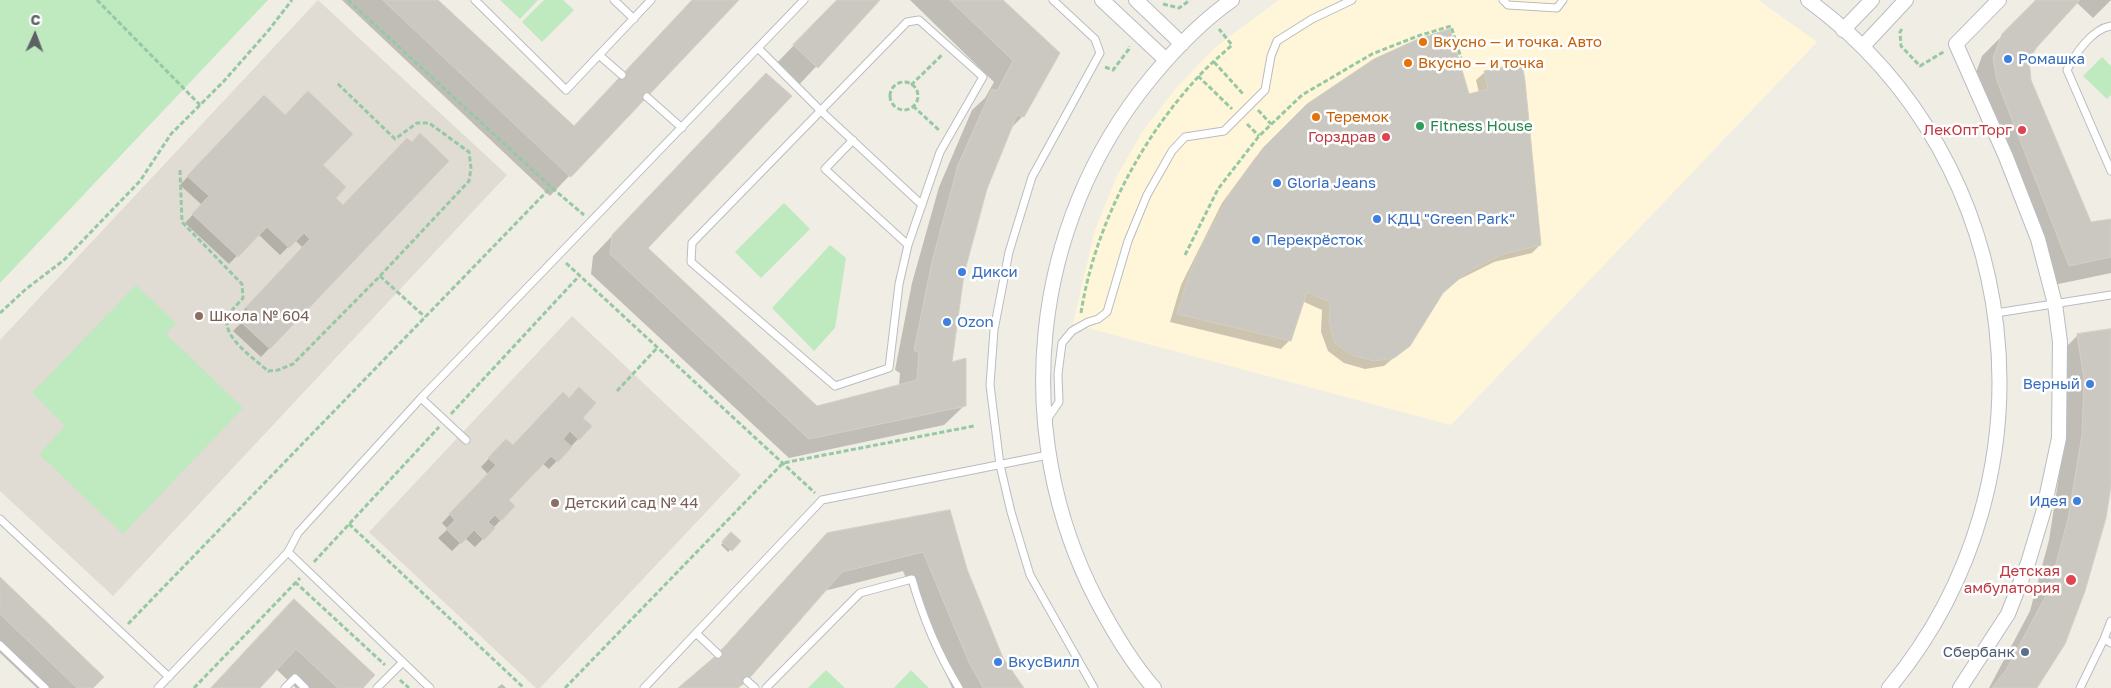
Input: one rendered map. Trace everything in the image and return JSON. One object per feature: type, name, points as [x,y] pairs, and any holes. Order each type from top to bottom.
[{"type":"street","points":[[1102,0],[1166,60]]},
{"type":"street","points":[[1136,0],[1182,44]]},
{"type":"street","points":[[1154,688],[1112,629],[1083,574],[1061,516],[1048,455],[1044,423],[1042,388],[1045,328],[1062,244],[1076,204],[1114,128],[1166,60],[1232,0]]},
{"type":"street","points":[[1808,0],[1862,46],[1896,82],[1920,117],[1950,168],[1976,231],[1986,263],[1996,313],[2000,366],[1999,420],[1993,464],[1981,516],[1967,558],[1952,591],[1916,652],[1893,686]]},
{"type":"street","points":[[1843,30],[1872,0]]},
{"type":"street","points":[[1862,46],[1906,0]]},
{"type":"street","points":[[1960,688],[2008,614],[2028,563],[2043,513],[2059,438],[2060,342],[2055,304],[2038,239],[2006,157],[1956,44],[1999,0]]},
{"type":"lane","points":[[475,0],[566,90],[651,0]]},
{"type":"lane","points":[[614,0],[634,18]]},
{"type":"lane","points":[[158,688],[288,552],[298,533],[421,398],[590,220],[682,128],[804,0]]},
{"type":"lane","points":[[1054,0],[1095,39],[1100,53],[1032,177],[1009,252],[994,330],[990,385],[1000,465],[1011,512],[1030,576],[1094,688]]},
{"type":"lane","points":[[1044,423],[1059,402],[1058,374],[1062,343],[1072,331],[1098,319],[1107,312],[1128,240],[1147,195],[1172,151],[1185,137],[1224,131],[1265,90],[1271,56],[1277,41],[1312,19],[1352,0]]},
{"type":"lane","points":[[1503,0],[1508,5],[1557,8],[1563,0]]},
{"type":"lane","points":[[919,20],[983,77],[940,152],[908,245],[899,284],[889,368],[835,386],[691,262],[692,243],[821,111],[907,22],[919,20]]},
{"type":"lane","points":[[2111,26],[2104,27],[2076,52],[2067,70],[2111,171]]},
{"type":"lane","points":[[758,48],[821,111],[922,205]]},
{"type":"lane","points":[[599,55],[622,75]]},
{"type":"lane","points":[[647,97],[682,128]]},
{"type":"lane","points":[[853,140],[825,170],[908,245]]},
{"type":"lane","points":[[1996,313],[2111,295]]},
{"type":"lane","points":[[421,398],[466,440]]},
{"type":"lane","points":[[644,688],[822,500],[1048,455]]},
{"type":"lane","points":[[0,518],[169,677]]},
{"type":"lane","points":[[288,552],[430,688]]},
{"type":"lane","points":[[766,688],[860,592],[912,579],[921,609],[944,663],[959,688]]},
{"type":"lane","points":[[2080,688],[2108,640],[2111,620]]},
{"type":"lane","points":[[696,633],[718,654]]},
{"type":"lane","points":[[0,645],[46,688]]},
{"type":"lane","points":[[377,688],[403,662]]},
{"type":"lane","points":[[285,688],[295,678],[305,688]]},
{"type":"lane","points":[[747,681],[755,688]]},
{"type":"path","points":[[97,0],[200,105]]},
{"type":"path","points":[[0,314],[26,289],[64,260],[140,181],[171,134],[224,81],[292,0]]},
{"type":"path","points":[[348,0],[551,187],[590,220]]},
{"type":"path","points":[[1159,2],[1167,6],[1179,8],[1190,0]]},
{"type":"path","points":[[1907,23],[1900,32],[1901,46],[1920,66],[1956,44]]},
{"type":"path","points":[[1185,255],[1218,189],[1259,136],[1302,95],[1372,54],[1418,36],[1451,26],[1461,58]]},
{"type":"path","points":[[1095,62],[1113,70],[1129,49],[1128,43]]},
{"type":"path","points":[[1079,327],[1092,264],[1124,183],[1139,156],[1198,76],[1232,45]]},
{"type":"path","points":[[911,85],[950,47]]},
{"type":"path","points":[[1214,62],[1271,124]]},
{"type":"path","points":[[1198,76],[1259,136]]},
{"type":"path","points":[[180,170],[182,222],[242,284],[243,298],[228,316],[227,326],[232,338],[268,371],[278,370],[293,364],[380,276],[469,181],[471,168],[469,152],[429,123],[417,123],[395,139],[337,83]]},
{"type":"path","points":[[897,84],[911,85],[917,93],[917,101],[913,106],[903,110],[896,108],[891,103],[892,89],[897,84]]},
{"type":"path","points":[[913,106],[948,138]]},
{"type":"path","points":[[120,631],[551,187]]},
{"type":"path","points":[[558,255],[822,500]]},
{"type":"path","points":[[380,276],[425,317]]},
{"type":"path","points":[[617,391],[657,348]]},
{"type":"path","points":[[565,688],[783,463],[974,426]]},
{"type":"path","points":[[349,524],[524,688]]},
{"type":"path","points":[[194,688],[307,570]]},
{"type":"path","points":[[296,582],[409,688]]},
{"type":"shaded area","name":"Школа № 604","points":[[318,0],[507,175],[113,596],[0,491],[0,340]]},
{"type":"shaded area","points":[[1279,0],[1758,0],[1817,42],[1451,425],[1073,324],[1095,230],[1118,174],[1143,131],[1177,87],[1218,45]]},
{"type":"shaded area","name":"Детский сад № 44","points":[[572,316],[741,475],[540,688],[536,688],[369,532]]},
{"type":"green space","points":[[0,0],[268,0],[0,283]]},
{"type":"green space","points":[[500,0],[538,0],[520,19]]},
{"type":"green space","points":[[544,0],[563,0],[574,10],[542,42],[522,22]]},
{"type":"green space","points":[[2102,57],[2111,66],[2111,95],[2107,99],[2083,76]]},
{"type":"green space","points":[[784,203],[810,229],[761,278],[735,252]]},
{"type":"green space","points":[[830,245],[846,258],[835,328],[814,351],[772,308]]},
{"type":"green space","points":[[136,285],[176,323],[166,334],[243,408],[123,534],[39,454],[65,426],[32,393]]},
{"type":"green space","points":[[826,670],[845,688],[808,688]]},
{"type":"green space","points":[[911,670],[929,688],[894,688]]},
{"type":"building","points":[[383,0],[438,0],[574,126],[692,0],[739,0],[571,177]]},
{"type":"building","points":[[837,0],[880,0],[818,68],[793,45]]},
{"type":"building","points":[[950,0],[1003,0],[1060,53],[1024,117],[1017,115],[987,189],[964,274],[952,362],[966,358],[966,406],[809,439],[610,254],[612,235],[766,73],[792,96],[648,248],[817,406],[917,380],[919,353],[914,350],[932,262],[958,165],[992,89],[997,91],[1013,61]]},
{"type":"building","points":[[2036,0],[2080,0],[2037,47],[2029,59],[2031,80],[2091,222],[2111,219],[2111,257],[2069,266],[1997,81],[1993,58],[2002,34]]},
{"type":"building","name":"КДЦ \"Green Park\"","points":[[1450,29],[1469,94],[1488,89],[1484,71],[1522,63],[1541,245],[1503,254],[1467,272],[1443,293],[1410,346],[1394,358],[1374,361],[1352,355],[1335,343],[1329,323],[1330,302],[1307,292],[1291,341],[1177,314],[1189,275],[1202,245],[1230,194],[1263,148],[1307,104],[1374,59],[1418,39]]},
{"type":"building","points":[[308,91],[353,134],[323,165],[346,187],[336,198],[343,205],[407,138],[412,142],[420,133],[449,161],[270,349],[241,322],[250,312],[246,307],[310,239],[304,233],[289,248],[267,227],[238,257],[192,214],[209,196],[187,176],[264,95],[285,115]]},
{"type":"building","points":[[2111,329],[2111,486],[2106,518],[2085,591],[2065,644],[2037,688],[1992,688],[2006,670],[2049,590],[2068,519],[2082,435],[2084,379],[2077,334]]},
{"type":"building","points":[[579,387],[596,403],[583,418],[592,426],[579,440],[570,431],[563,439],[572,447],[558,462],[551,456],[509,500],[515,506],[501,521],[495,515],[488,522],[495,528],[484,540],[474,530],[461,544],[446,529],[455,520],[449,514],[496,465],[488,458],[506,439],[513,445],[563,392],[569,398]]},
{"type":"building","points":[[950,510],[967,569],[1003,658],[1024,688],[983,688],[968,660],[923,552],[842,572],[747,681],[738,688],[678,688],[718,654],[827,533]]},
{"type":"building","points":[[731,532],[741,541],[732,551],[722,542]]},
{"type":"building","points":[[0,577],[104,677],[93,688],[77,688],[0,614]]},
{"type":"building","points":[[294,599],[375,675],[363,688],[338,688],[296,649],[260,688],[211,688]]},
{"type":"place","name":"Вкусно — и точка. Авто","points":[[1423,42]]},
{"type":"place","name":"Ромашка","points":[[2008,59]]},
{"type":"place","name":"Вкусно — и точка","points":[[1408,63]]},
{"type":"place","name":"Теремок","points":[[1316,117]]},
{"type":"place","name":"Fitness House","points":[[1420,126]]},
{"type":"place","name":"ЛекОптТорг","points":[[2022,130]]},
{"type":"place","name":"Горздрав","points":[[1386,137]]},
{"type":"place","name":"Gloria Jeans","points":[[1277,183]]},
{"type":"place","name":"КДЦ \"Green Park\"","points":[[1377,219]]},
{"type":"place","name":"Перекрёсток","points":[[1256,240]]},
{"type":"place","name":"Дикси","points":[[962,272]]},
{"type":"place","name":"Школа № 604","points":[[199,316]]},
{"type":"place","name":"Ozon","points":[[947,322]]},
{"type":"place","name":"Верный","points":[[2090,384]]},
{"type":"place","name":"Идея","points":[[2077,501]]},
{"type":"place","name":"Детский сад № 44","points":[[555,503]]},
{"type":"place","name":"Детская амбулатория","points":[[2071,580]]},
{"type":"place","name":"Сбербанк","points":[[2025,652]]},
{"type":"place","name":"ВкусВилл","points":[[998,662]]}]
